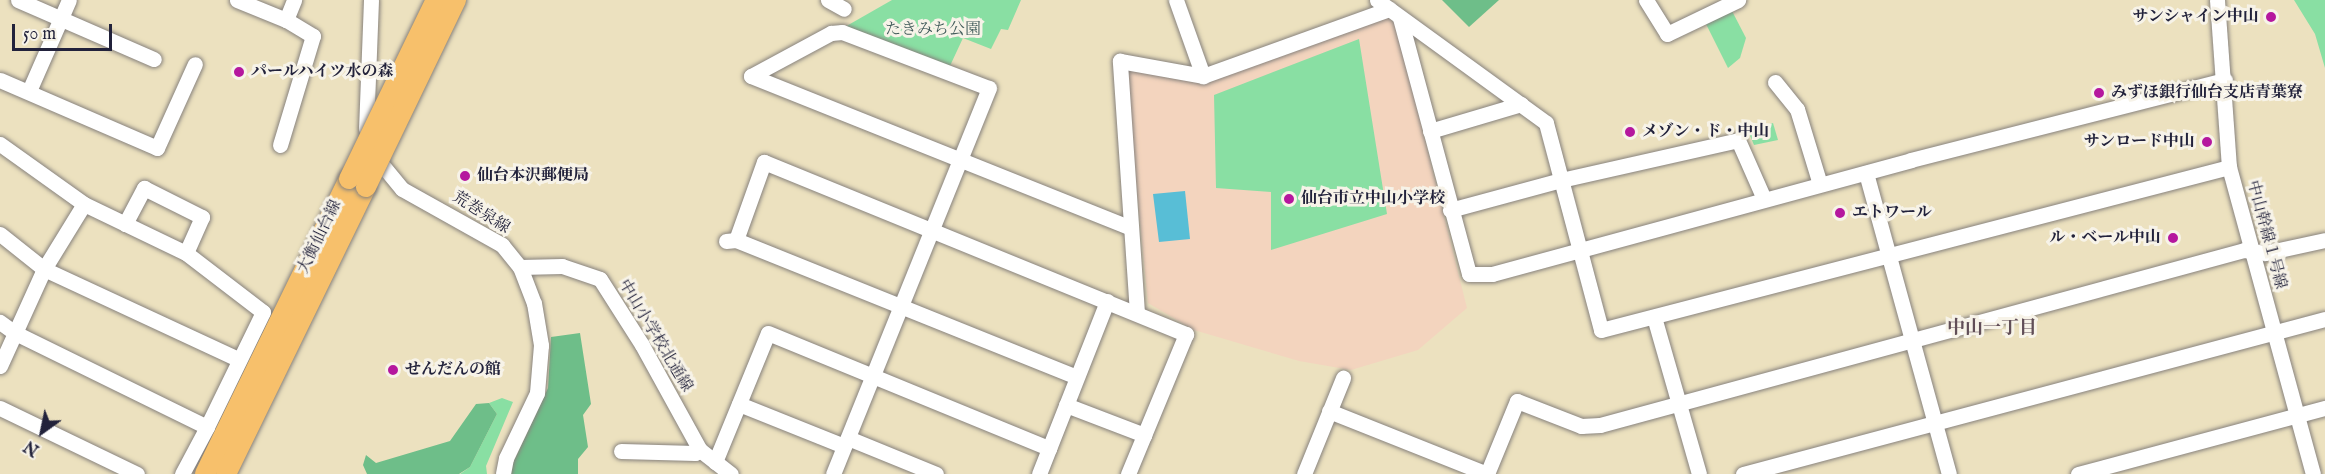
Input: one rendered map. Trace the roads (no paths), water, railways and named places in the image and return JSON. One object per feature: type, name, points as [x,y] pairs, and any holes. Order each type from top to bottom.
[{"type":"main road","name":"大衡仙台線","points":[[226,474],[357,183],[436,0]]},
{"type":"main road","name":"大衡仙台線","points":[[205,474],[357,183],[456,0]]},
{"type":"street","points":[[18,0],[154,59]]},
{"type":"street","points":[[29,91],[69,0]]},
{"type":"street","points":[[237,0],[286,20],[313,36],[280,145]]},
{"type":"street","points":[[286,20],[294,0]]},
{"type":"street","name":"荒巻泉線","points":[[371,0],[366,128],[374,155],[402,189],[479,229],[502,245],[520,267],[534,303],[541,369],[537,393],[506,458],[503,474]]},
{"type":"street","points":[[828,0],[844,9]]},
{"type":"street","points":[[1176,0],[1203,76]]},
{"type":"street","points":[[1646,0],[1667,34],[1738,0]]},
{"type":"street","name":"中山幹線１号線","points":[[2217,0],[2225,80],[2229,167],[2313,474]]},
{"type":"street","points":[[1137,313],[1120,61],[1203,76],[1389,9]]},
{"type":"street","points":[[1389,9],[1546,123],[1600,330],[2229,167]]},
{"type":"street","points":[[1389,9],[1430,130],[1469,274],[1492,274],[1820,184],[2225,80]]},
{"type":"street","points":[[833,474],[872,375],[960,162],[989,88],[842,32],[831,33],[751,76],[960,162],[1131,228]]},
{"type":"street","points":[[0,80],[157,147],[195,64]]},
{"type":"street","points":[[1775,82],[1797,109],[1820,184]]},
{"type":"street","points":[[1430,130],[1521,104]]},
{"type":"street","points":[[1450,210],[1561,180],[1738,140],[1764,199]]},
{"type":"street","points":[[0,144],[84,204],[186,254],[263,312],[182,474]]},
{"type":"street","points":[[1077,377],[731,241],[764,162],[1186,334],[1128,474]]},
{"type":"street","points":[[1866,173],[1950,474]]},
{"type":"street","points":[[125,224],[144,188],[202,217],[186,254]]},
{"type":"street","points":[[0,366],[44,269],[84,204]]},
{"type":"street","points":[[0,234],[44,269],[238,359]]},
{"type":"street","points":[[1329,411],[1487,474],[1516,401],[1581,426],[1680,404],[2252,251],[2265,253],[2325,240]]},
{"type":"street","name":"中山小学校北通線","points":[[520,267],[562,266],[600,279],[642,345],[700,450],[731,474]]},
{"type":"street","points":[[1039,474],[1107,301]]},
{"type":"street","points":[[1654,317],[1699,474]]},
{"type":"street","points":[[1743,474],[2325,319]]},
{"type":"street","points":[[0,322],[15,333],[207,427]]},
{"type":"street","points":[[715,462],[768,333],[1049,448]]},
{"type":"street","points":[[1304,474],[1343,378]]},
{"type":"street","points":[[739,404],[936,474]]},
{"type":"street","points":[[1066,405],[1144,435]]},
{"type":"street","points":[[0,408],[137,474]]},
{"type":"street","points":[[2078,474],[2325,408]]},
{"type":"street","points":[[621,451],[695,453],[700,450]]},
{"type":"water","points":[[1185,191],[1190,239],[1159,242],[1153,194]]},
{"type":"place","name":"サンシャイン中山","points":[[2271,17]]},
{"type":"place","name":"パールハイツ水の森","points":[[239,72]]},
{"type":"place","name":"みずほ銀行仙台支店青葉寮","points":[[2099,93]]},
{"type":"place","name":"メゾン・ド・中山","points":[[1630,132]]},
{"type":"place","name":"サンロード中山","points":[[2207,142]]},
{"type":"place","name":"仙台本沢郵便局","points":[[465,176]]},
{"type":"place","name":"仙台市立中山小学校","points":[[1289,199]]},
{"type":"place","name":"エトワール","points":[[1840,213]]},
{"type":"place","name":"ル・ベール中山","points":[[2173,238]]},
{"type":"place","name":"せんだんの館","points":[[393,370]]},
{"type":"district","name":"中山一丁目","points":[[1992,329]]},
{"type":"park label","name":"たきみち公園","points":[[933,30]]}]
